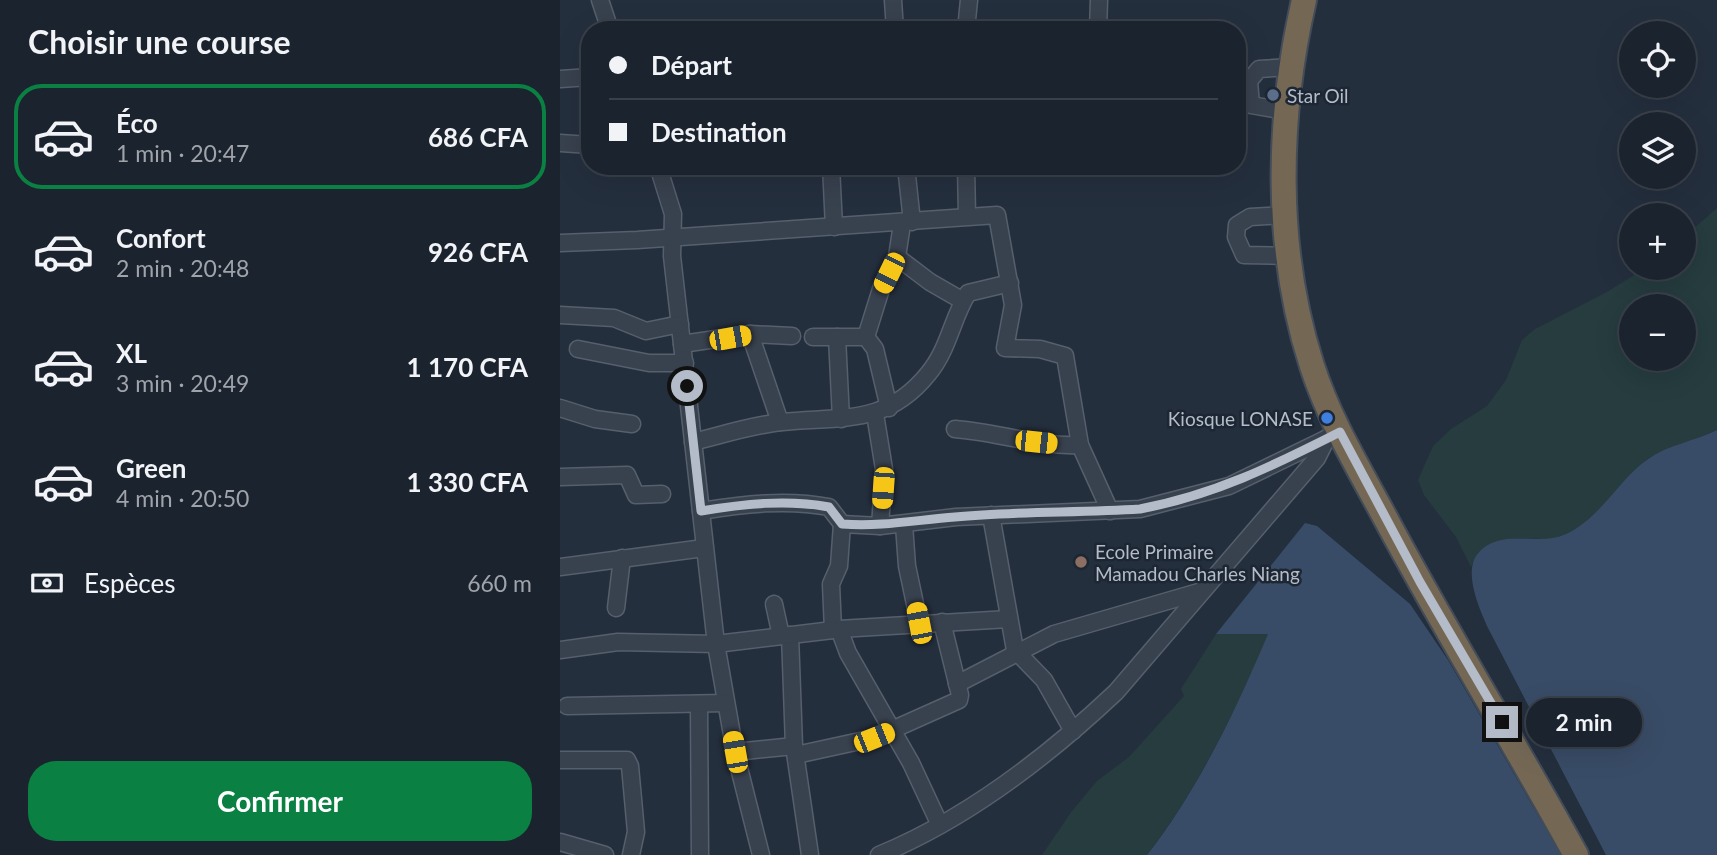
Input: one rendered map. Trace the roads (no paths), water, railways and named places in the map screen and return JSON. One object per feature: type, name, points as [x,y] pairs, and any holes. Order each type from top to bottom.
[{"type":"highway","points":[[1304,0],[1284,111],[1287,215],[1290,256],[1312,365],[1333,435],[1576,855]]},
{"type":"street","points":[[600,0],[607,21]]},
{"type":"street","points":[[893,0],[894,21]]},
{"type":"street","points":[[967,21],[969,0]]},
{"type":"street","points":[[1098,21],[1099,0]]},
{"type":"street","points":[[1284,111],[1251,106],[1249,81],[1259,69],[1291,66]]},
{"type":"street","points":[[560,79],[581,78]]},
{"type":"street","points":[[560,143],[581,144]]},
{"type":"street","points":[[661,175],[673,214],[671,238],[716,644],[735,752],[761,855]]},
{"type":"street","points":[[831,175],[834,227]]},
{"type":"street","points":[[866,337],[881,289],[897,257],[907,223],[906,175]]},
{"type":"street","points":[[966,175],[967,216]]},
{"type":"street","points":[[1287,215],[1250,217],[1237,225],[1236,237],[1244,255],[1290,256]]},
{"type":"street","points":[[560,243],[907,223],[967,216],[998,217],[1013,317],[1005,348],[1040,349],[1065,356],[1080,444],[1110,511]]},
{"type":"street","points":[[897,257],[930,282],[963,301]]},
{"type":"street","points":[[693,442],[780,422],[841,419],[882,411],[926,377],[953,331],[963,301],[976,289],[1010,283]]},
{"type":"street","points":[[560,315],[620,319],[646,331],[680,324]]},
{"type":"street","points":[[682,344],[750,334],[792,336]]},
{"type":"street","points":[[750,334],[780,422]]},
{"type":"street","points":[[813,337],[866,337]]},
{"type":"street","points":[[837,337],[841,419]]},
{"type":"street","points":[[866,337],[875,349],[882,411],[884,469],[880,526]]},
{"type":"street","points":[[578,349],[649,363],[685,363]]},
{"type":"street","points":[[560,408],[595,419],[632,424]]},
{"type":"street","points":[[955,429],[991,431],[1036,442],[1080,444]]},
{"type":"street","points":[[842,524],[904,525],[991,515],[1110,511],[1164,504],[1229,486],[1333,435]]},
{"type":"street","points":[[879,855],[940,823],[1045,755],[1073,731],[1115,692],[1317,458],[1333,435]]},
{"type":"street","points":[[560,477],[627,475],[636,495],[662,494]]},
{"type":"street","points":[[701,511],[778,503],[829,507],[842,524],[839,566],[831,584],[836,629],[911,764],[940,823]]},
{"type":"street","points":[[991,515],[1009,619],[1018,654],[1044,680],[1073,731]]},
{"type":"street","points":[[904,525],[908,566],[919,623]]},
{"type":"street","points":[[560,567],[704,548]]},
{"type":"street","points":[[615,608],[622,558]]},
{"type":"street","points":[[957,684],[1054,634],[1204,590]]},
{"type":"street","points":[[774,604],[785,636],[795,750],[810,855]]},
{"type":"street","points":[[560,650],[618,642],[716,644],[836,629],[1009,619]]},
{"type":"street","points":[[735,752],[856,744],[891,732],[959,700],[942,622]]},
{"type":"street","points":[[567,706],[726,703]]},
{"type":"street","points":[[699,704],[700,855]]},
{"type":"street","points":[[560,760],[619,757],[627,760],[630,766],[636,832],[631,855]]},
{"type":"street","points":[[560,842],[605,855]]},
{"type":"water","points":[[1717,430],[1717,855],[1606,855],[1488,628],[1474,589],[1474,560],[1479,552],[1499,540],[1544,539],[1566,534],[1589,519],[1648,459]]},
{"type":"water","points":[[1305,523],[1317,526],[1410,604],[1448,660],[1561,855],[1147,855],[1183,804],[1215,749],[1268,634],[1216,634]]},
{"type":"place","name":"Star Oil","points":[[1273,95]]},
{"type":"place","name":"Kiosque LONASE","points":[[1327,418]]},
{"type":"place","name":"Ecole Primaire Mamadou Charles Niang","points":[[1081,562]]}]
